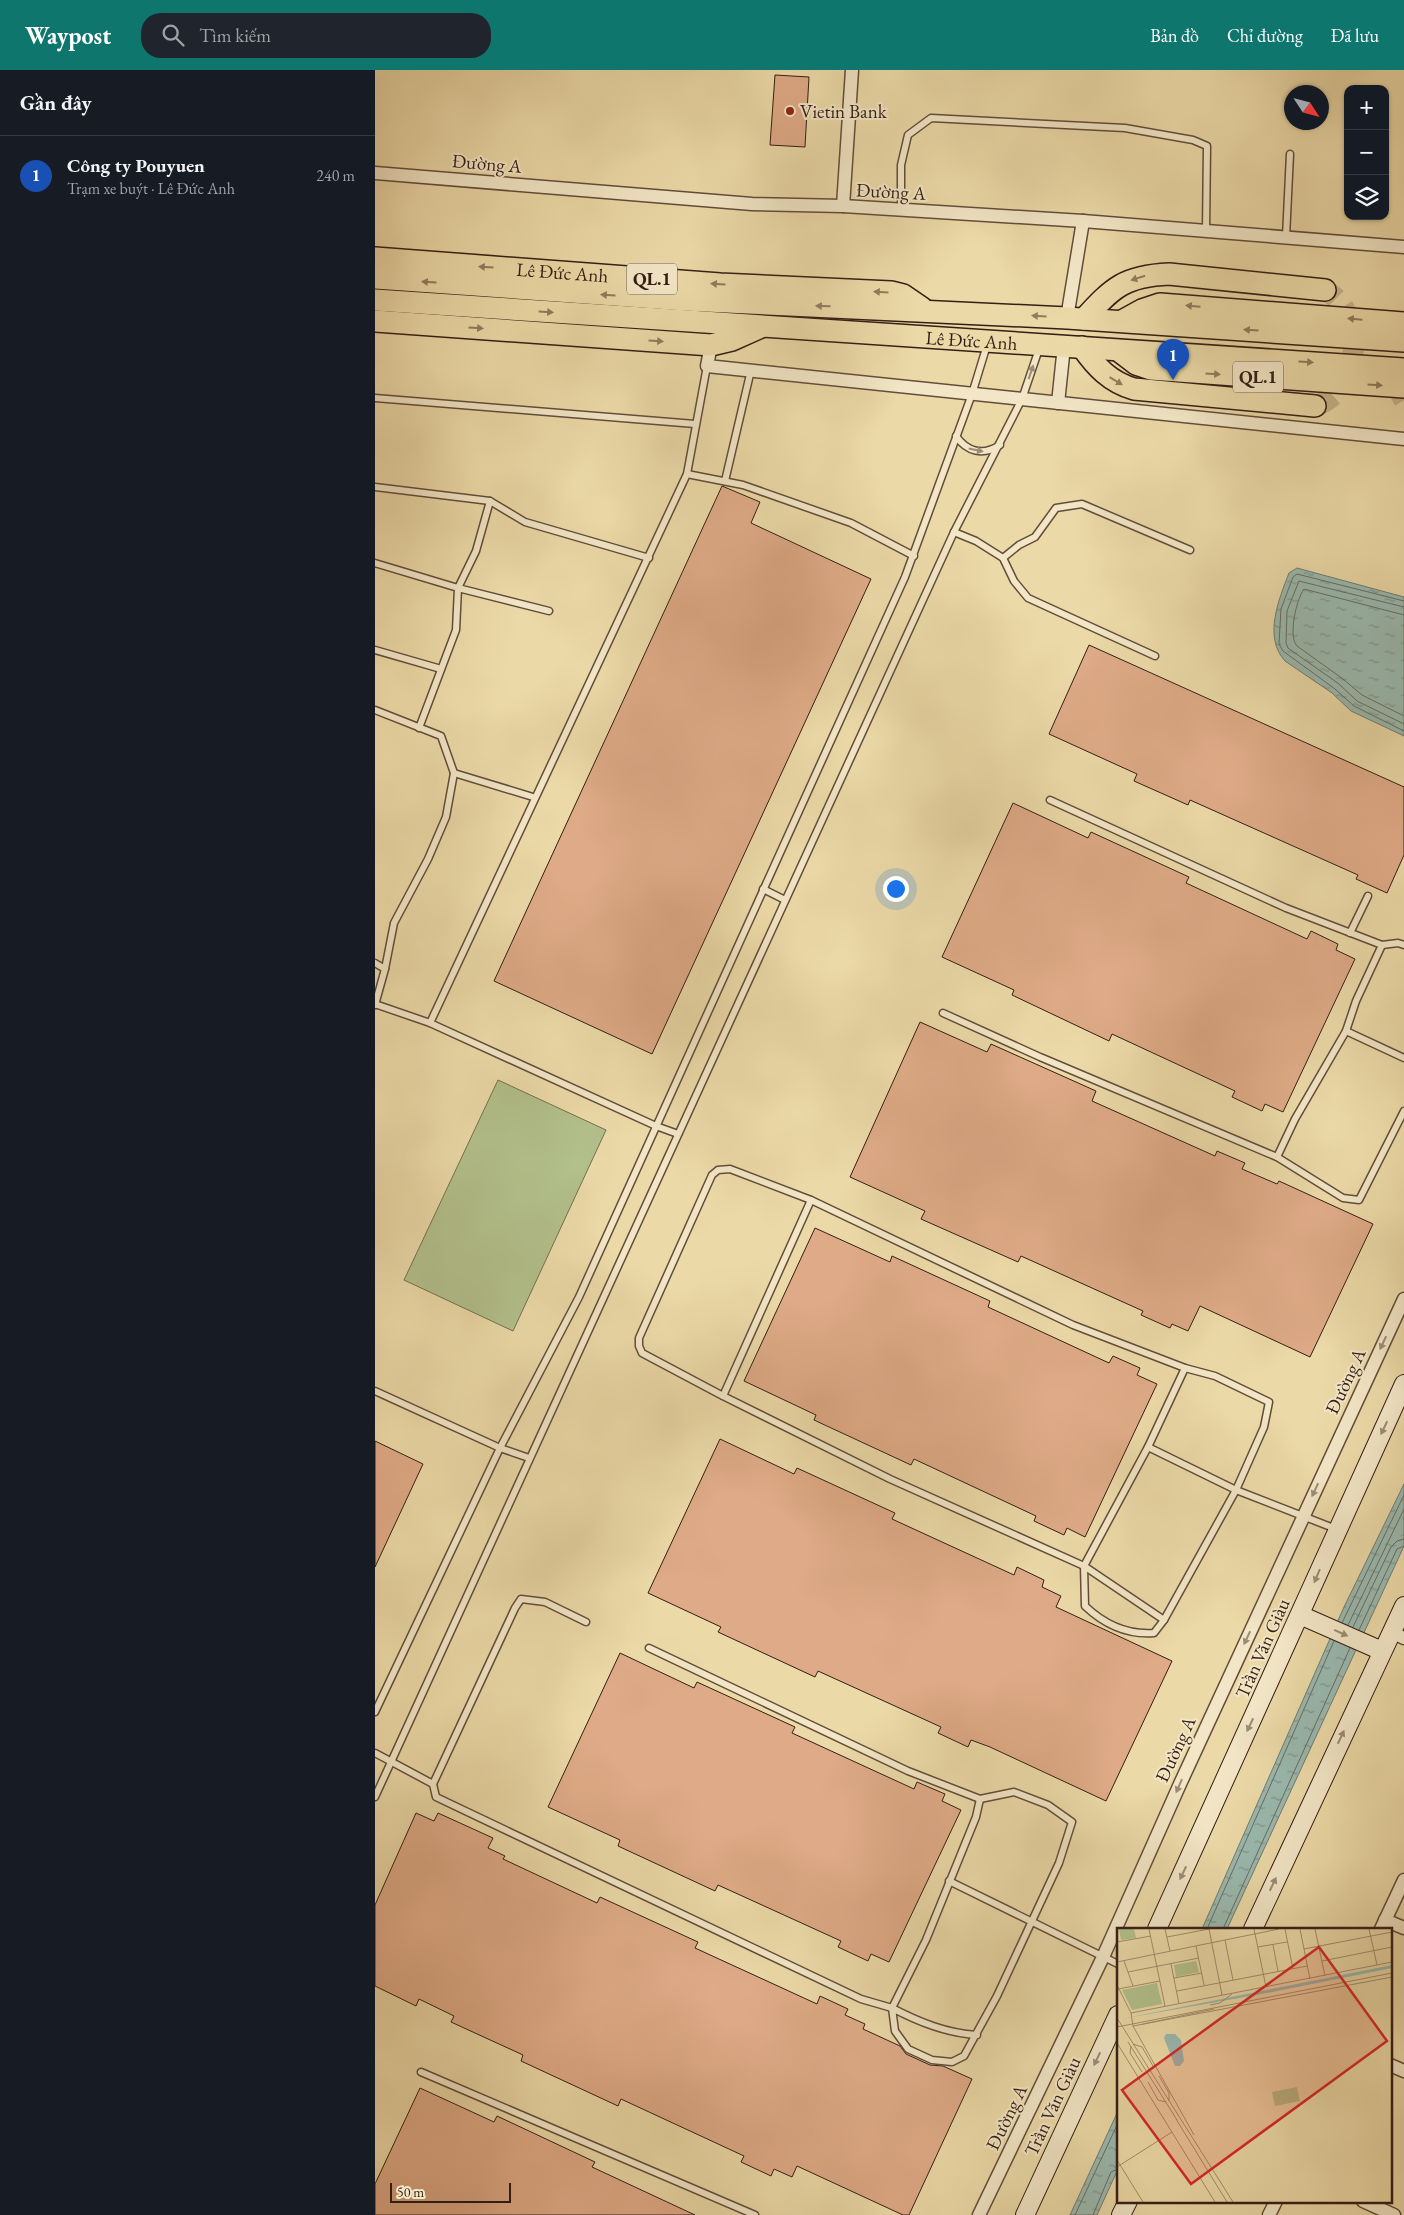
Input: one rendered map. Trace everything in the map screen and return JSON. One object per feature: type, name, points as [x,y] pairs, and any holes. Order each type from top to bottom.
[{"type":"highway","name":"Lê Đức Anh","points":[[375,258],[721,284],[891,292],[903,295],[924,310]]},
{"type":"highway","points":[[1076,318],[1123,282],[1145,275],[1169,274],[1325,290]]},
{"type":"highway","name":"Lê Đức Anh","points":[[375,278],[685,300],[1076,318],[1404,341]]},
{"type":"highway","name":"Lê Đức Anh","points":[[375,300],[1404,369]]},
{"type":"highway","points":[[1122,321],[1142,310],[1160,304],[1404,323]]},
{"type":"highway","name":"Lê Đức Anh","points":[[375,321],[711,345],[746,335],[764,326]]},
{"type":"highway","points":[[681,322],[711,345]]},
{"type":"highway","points":[[1073,347],[1121,385],[1134,388],[1315,406]]},
{"type":"highway","name":"QL.1","points":[[1117,350],[1136,364],[1151,369],[1404,387]]},
{"type":"main road","name":"Trần Văn Giàu","points":[[1157,1928],[1404,1384]]},
{"type":"main road","points":[[1253,1928],[1382,1651],[1397,1635],[1404,1606]]},
{"type":"main road","points":[[1300,1615],[1382,1651]]},
{"type":"main road","name":"Trần Văn Giàu","points":[[1025,2215],[1117,2017]]},
{"type":"main road","points":[[1121,2215],[1128,2202]]},
{"type":"street","points":[[843,206],[852,70]]},
{"type":"street","name":"Đường A","points":[[375,173],[753,204],[843,206],[1083,221],[1404,247]]},
{"type":"street","points":[[1076,318],[1083,221]]},
{"type":"street","points":[[711,345],[707,366],[1404,439]]},
{"type":"street","points":[[1058,403],[1073,347]]},
{"type":"street","name":"Đường A","points":[[979,2215],[1103,1957],[1303,1515],[1404,1299]]},
{"type":"street","points":[[1404,1880],[1383,1924],[1404,1928]]},
{"type":"street","points":[[1391,2065],[1404,2071]]},
{"type":"street","points":[[1269,2215],[1276,2202]]},
{"type":"street","points":[[1365,2202],[1394,2215]]},
{"type":"lane","points":[[901,210],[901,165],[908,135],[931,118],[1125,128],[1193,140],[1207,146],[1206,231]]},
{"type":"lane","points":[[1286,237],[1290,154]]},
{"type":"lane","points":[[375,1712],[500,1448],[579,1297],[914,556],[972,394],[988,341]]},
{"type":"lane","points":[[375,1797],[954,532],[1022,399],[1041,345]]},
{"type":"lane","points":[[430,1023],[533,797],[649,558],[687,474],[707,366]]},
{"type":"lane","points":[[725,481],[751,370]]},
{"type":"lane","points":[[375,398],[695,424]]},
{"type":"lane","points":[[956,436],[964,446],[975,451],[988,451],[1000,445]]},
{"type":"lane","points":[[687,474],[743,485],[851,523],[914,556]]},
{"type":"lane","points":[[375,487],[490,501],[525,522],[649,558]]},
{"type":"lane","points":[[419,728],[456,630],[459,588],[476,551],[490,501]]},
{"type":"lane","points":[[1003,558],[1019,545],[1035,537],[1056,508],[1082,504],[1190,550]]},
{"type":"lane","points":[[954,532],[976,541],[1003,558],[1015,581],[1027,598],[1155,656]]},
{"type":"lane","points":[[375,563],[459,588],[549,611]]},
{"type":"lane","points":[[375,650],[441,669]]},
{"type":"lane","points":[[375,710],[441,736],[454,773],[446,816],[428,859],[394,923],[385,968],[375,1004],[430,1023],[656,1126],[678,1134]]},
{"type":"lane","points":[[454,773],[533,797]]},
{"type":"lane","points":[[1050,800],[1286,908],[1382,945],[1398,943],[1404,945]]},
{"type":"lane","points":[[763,889],[785,900]]},
{"type":"lane","points":[[1350,934],[1368,896]]},
{"type":"lane","points":[[1277,1157],[1295,1119],[1346,1031],[1356,1001],[1382,945]]},
{"type":"lane","points":[[375,963],[385,968]]},
{"type":"lane","points":[[943,1013],[1277,1157],[1343,1198],[1359,1200],[1404,1111]]},
{"type":"lane","points":[[1346,1031],[1404,1058]]},
{"type":"lane","points":[[1164,1620],[1084,1566],[890,1479],[723,1396],[642,1353],[639,1346],[643,1328],[712,1175],[718,1170],[730,1169],[811,1200],[1073,1325],[1185,1368],[1215,1376],[1269,1402],[1264,1427],[1236,1490],[1164,1620],[1154,1633],[1139,1634],[1120,1629],[1099,1619],[1085,1606],[1084,1566],[1149,1447],[1185,1368]]},
{"type":"lane","points":[[723,1396],[811,1200]]},
{"type":"lane","points":[[375,1391],[500,1448],[529,1458]]},
{"type":"lane","points":[[1149,1447],[1236,1490],[1337,1530]]},
{"type":"lane","points":[[586,1622],[545,1602],[521,1598],[433,1784],[436,1797],[861,1999],[892,2008],[915,2020],[954,2033],[977,2035]]},
{"type":"lane","points":[[649,1648],[899,1767],[980,1799],[1014,1792],[1047,1805],[1072,1822],[1059,1863],[977,2035],[964,2056],[952,2062],[932,2060],[908,2049],[895,2031],[892,2008],[926,1940],[976,1817],[980,1799]]},
{"type":"lane","points":[[375,1754],[392,1760],[433,1784]]},
{"type":"lane","points":[[949,1881],[1117,1964]]},
{"type":"lane","points":[[421,2072],[755,2215]]},
{"type":"green space","points":[[498,1080],[606,1130],[513,1331],[404,1280]]},
{"type":"water","points":[[1297,568],[1404,597],[1404,736],[1351,711],[1332,693],[1285,661],[1278,651],[1275,641],[1275,618],[1289,573]]},
{"type":"water","points":[[1404,1484],[1404,1546],[1227,1928],[1202,1928],[1344,1607]]},
{"type":"water","points":[[1117,2113],[1117,2171],[1097,2215],[1070,2215]]},
{"type":"building","name":"Vietin Bank","points":[[775,75],[809,77],[805,147],[770,145]]},
{"type":"building","points":[[722,486],[760,502],[751,523],[871,579],[652,1054],[494,981]]},
{"type":"building","points":[[1089,645],[1404,787],[1404,855],[1387,893],[1356,879],[1358,875],[1190,800],[1188,805],[1134,781],[1137,774],[1049,734]]},
{"type":"building","points":[[1013,803],[1088,838],[1091,832],[1189,877],[1186,883],[1307,939],[1311,931],[1338,944],[1336,950],[1355,959],[1283,1112],[1265,1104],[1262,1111],[1232,1097],[1235,1091],[1112,1034],[1109,1041],[1012,995],[1014,990],[942,957]]},
{"type":"building","points":[[920,1022],[987,1052],[991,1044],[1096,1091],[1092,1101],[1215,1156],[1217,1151],[1245,1163],[1242,1169],[1277,1184],[1279,1181],[1373,1224],[1310,1357],[1200,1306],[1188,1331],[1172,1324],[1170,1328],[1141,1315],[1143,1311],[1021,1256],[1018,1262],[921,1219],[925,1211],[850,1177]]},
{"type":"building","points":[[815,1228],[890,1262],[892,1256],[990,1301],[988,1307],[1109,1363],[1113,1356],[1140,1368],[1137,1375],[1157,1384],[1085,1537],[1067,1528],[1064,1535],[1034,1521],[1036,1516],[914,1459],[911,1465],[814,1420],[816,1415],[744,1381]]},
{"type":"building","points":[[720,1439],[794,1474],[797,1468],[895,1513],[892,1519],[1014,1575],[1017,1567],[1044,1580],[1042,1587],[1061,1596],[1056,1607],[1172,1661],[1106,1801],[990,1747],[971,1740],[968,1747],[938,1733],[941,1727],[818,1671],[815,1677],[718,1632],[721,1627],[648,1593]]},
{"type":"building","points":[[375,1441],[423,1464],[375,1567]]},
{"type":"building","points":[[620,1653],[694,1688],[697,1682],[795,1727],[792,1733],[914,1789],[917,1782],[945,1794],[942,1801],[961,1810],[889,1962],[871,1954],[868,1961],[838,1947],[841,1941],[718,1885],[715,1891],[618,1846],[620,1840],[548,1807]]},
{"type":"building","points":[[416,1813],[434,1821],[438,1813],[493,1838],[488,1848],[505,1856],[503,1859],[597,1903],[600,1897],[698,1942],[695,1948],[817,2004],[820,1996],[848,2009],[845,2015],[865,2024],[863,2029],[900,2046],[906,2054],[930,2065],[943,2066],[972,2079],[909,2215],[903,2215],[797,2166],[792,2177],[774,2169],[771,2176],[741,2162],[744,2156],[621,2099],[618,2106],[521,2061],[523,2055],[451,2022],[454,2016],[419,1999],[416,2006],[375,1986],[375,1905]]},
{"type":"building","points":[[420,2088],[494,2122],[497,2116],[595,2162],[592,2167],[695,2215],[375,2215],[375,2184]]},
{"type":"tunnel","points":[[1315,406],[1331,398],[1342,385],[1350,369],[1353,351],[1353,333],[1348,316],[1339,301],[1325,290]]},
{"type":"tunnel","points":[[1404,330],[1396,366],[1398,384],[1404,400]]},
{"type":"place","name":"Vietin Bank","points":[[790,111]]},
{"type":"place","name":"Công ty Pouyuen","points":[[1173,380]]}]
